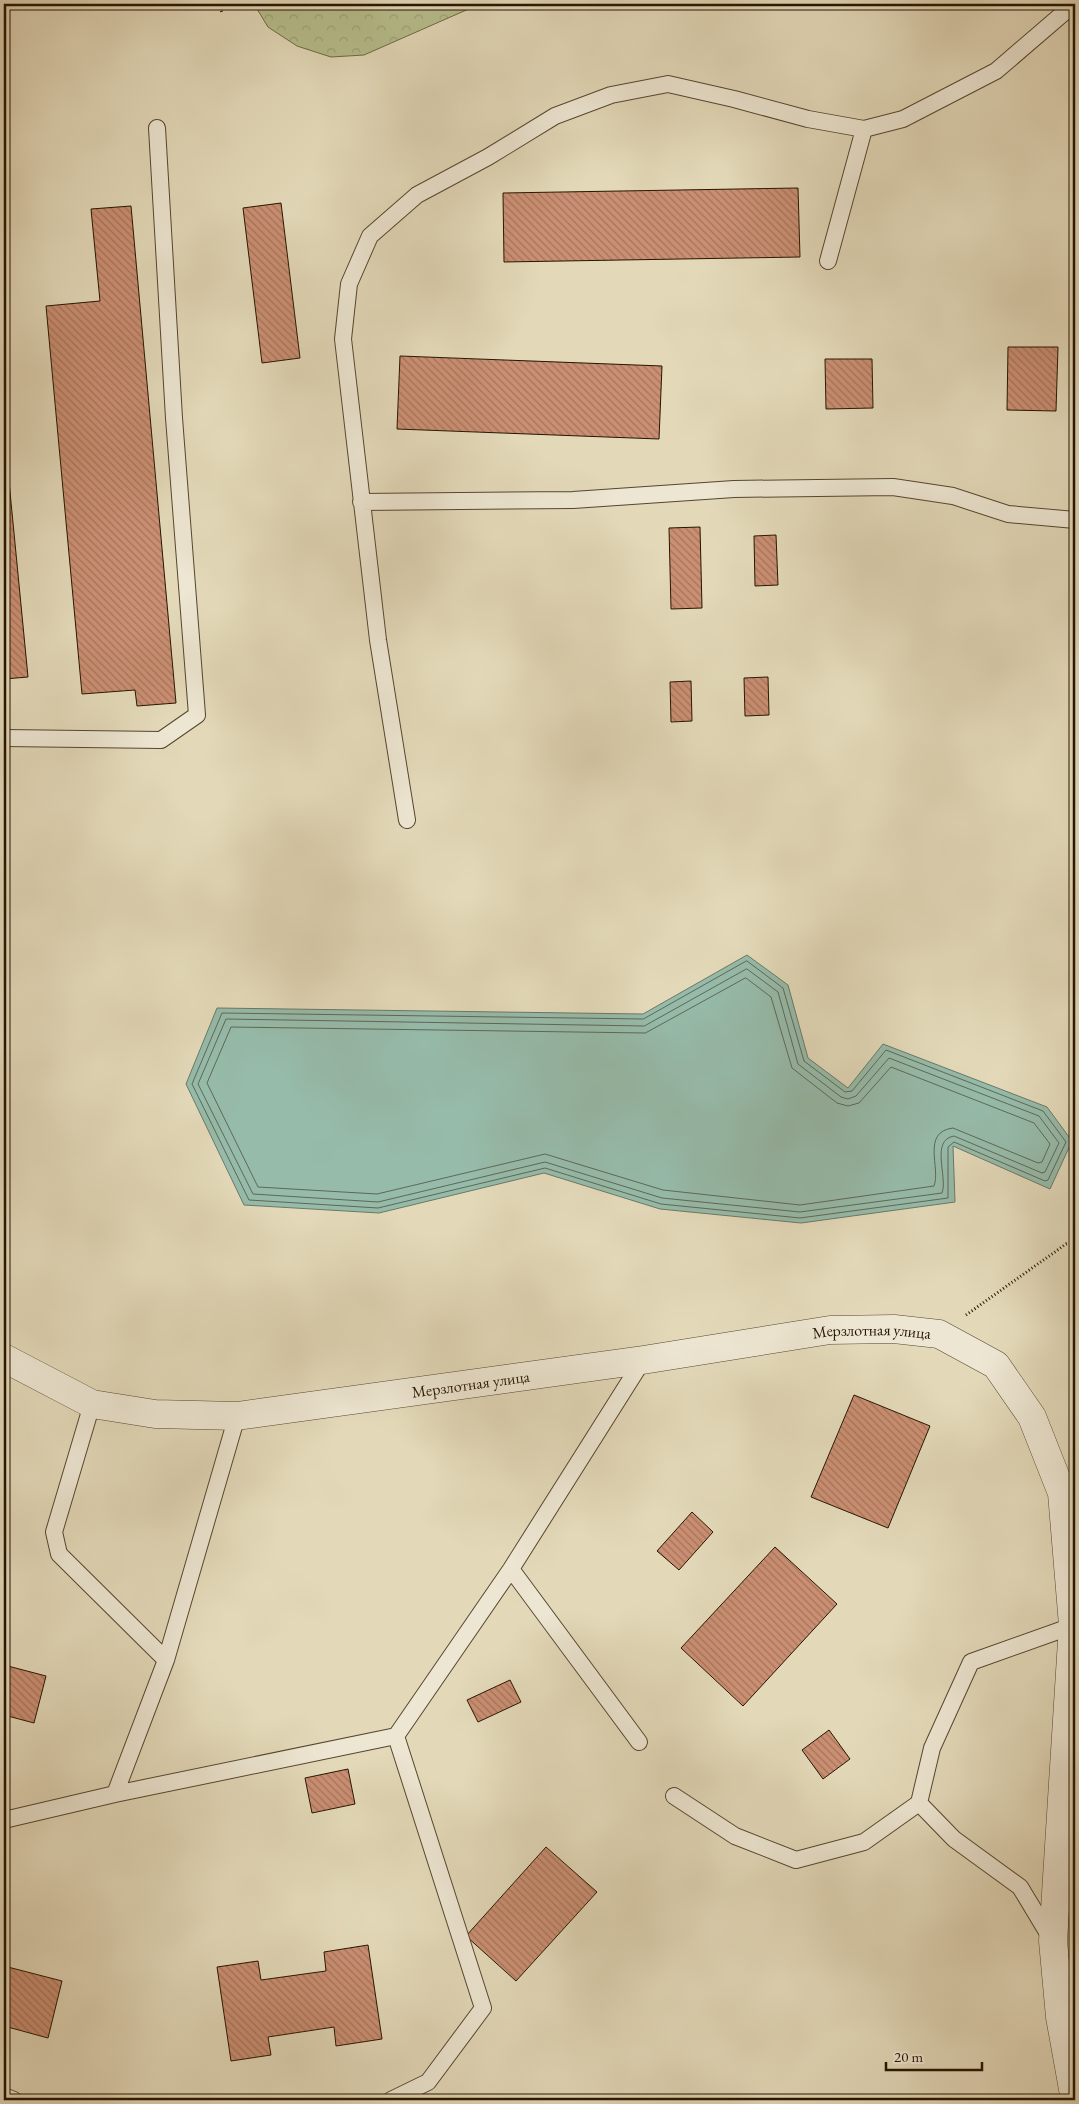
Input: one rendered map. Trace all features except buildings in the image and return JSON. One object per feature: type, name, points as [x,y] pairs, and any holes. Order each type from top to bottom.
[{"type":"street","name":"Мерзлотная улица","points":[[4,1358],[92,1404],[155,1414],[237,1416],[644,1360],[830,1330],[894,1329],[939,1334],[996,1365],[1032,1417],[1062,1493],[1074,1625],[1068,1832],[1053,1941],[1060,2017],[1075,2100]]},
{"type":"lane","points":[[407,820],[378,640],[343,339],[349,284],[370,236],[417,195],[488,157],[555,116],[611,95],[668,84],[808,119],[864,129],[903,118],[996,71],[1074,4]]},
{"type":"lane","points":[[4,738],[161,740],[197,715],[174,418],[157,128]]},
{"type":"lane","points":[[828,261],[864,129]]},
{"type":"lane","points":[[361,502],[573,500],[734,489],[893,487],[952,496],[1008,514],[1075,520]]},
{"type":"lane","points":[[4,1820],[115,1794],[396,1736],[511,1569],[644,1360]]},
{"type":"lane","points":[[92,1404],[54,1532],[59,1554],[166,1660]]},
{"type":"lane","points":[[115,1794],[166,1660],[237,1416]]},
{"type":"lane","points":[[511,1569],[639,1742]]},
{"type":"lane","points":[[674,1796],[735,1836],[796,1860],[864,1842],[918,1803],[932,1748],[971,1662],[1074,1625]]},
{"type":"lane","points":[[391,2100],[428,2082],[483,2008],[396,1736]]},
{"type":"lane","points":[[918,1803],[954,1839],[1020,1887],[1053,1941]]},
{"type":"lane","points":[[4,2096],[14,2100]]},
{"type":"path","points":[[220,4],[222,14]]},
{"type":"path","points":[[939,1334],[1066,1244],[1075,1242]]},
{"type":"green space","points":[[254,4],[480,4],[364,55],[331,57],[297,46],[268,27]]},
{"type":"water","points":[[747,955],[788,985],[808,1058],[848,1088],[883,1044],[1047,1107],[1072,1141],[1050,1189],[953,1146],[955,1202],[801,1223],[660,1209],[544,1173],[379,1213],[244,1205],[186,1084],[217,1008],[643,1014]]}]
